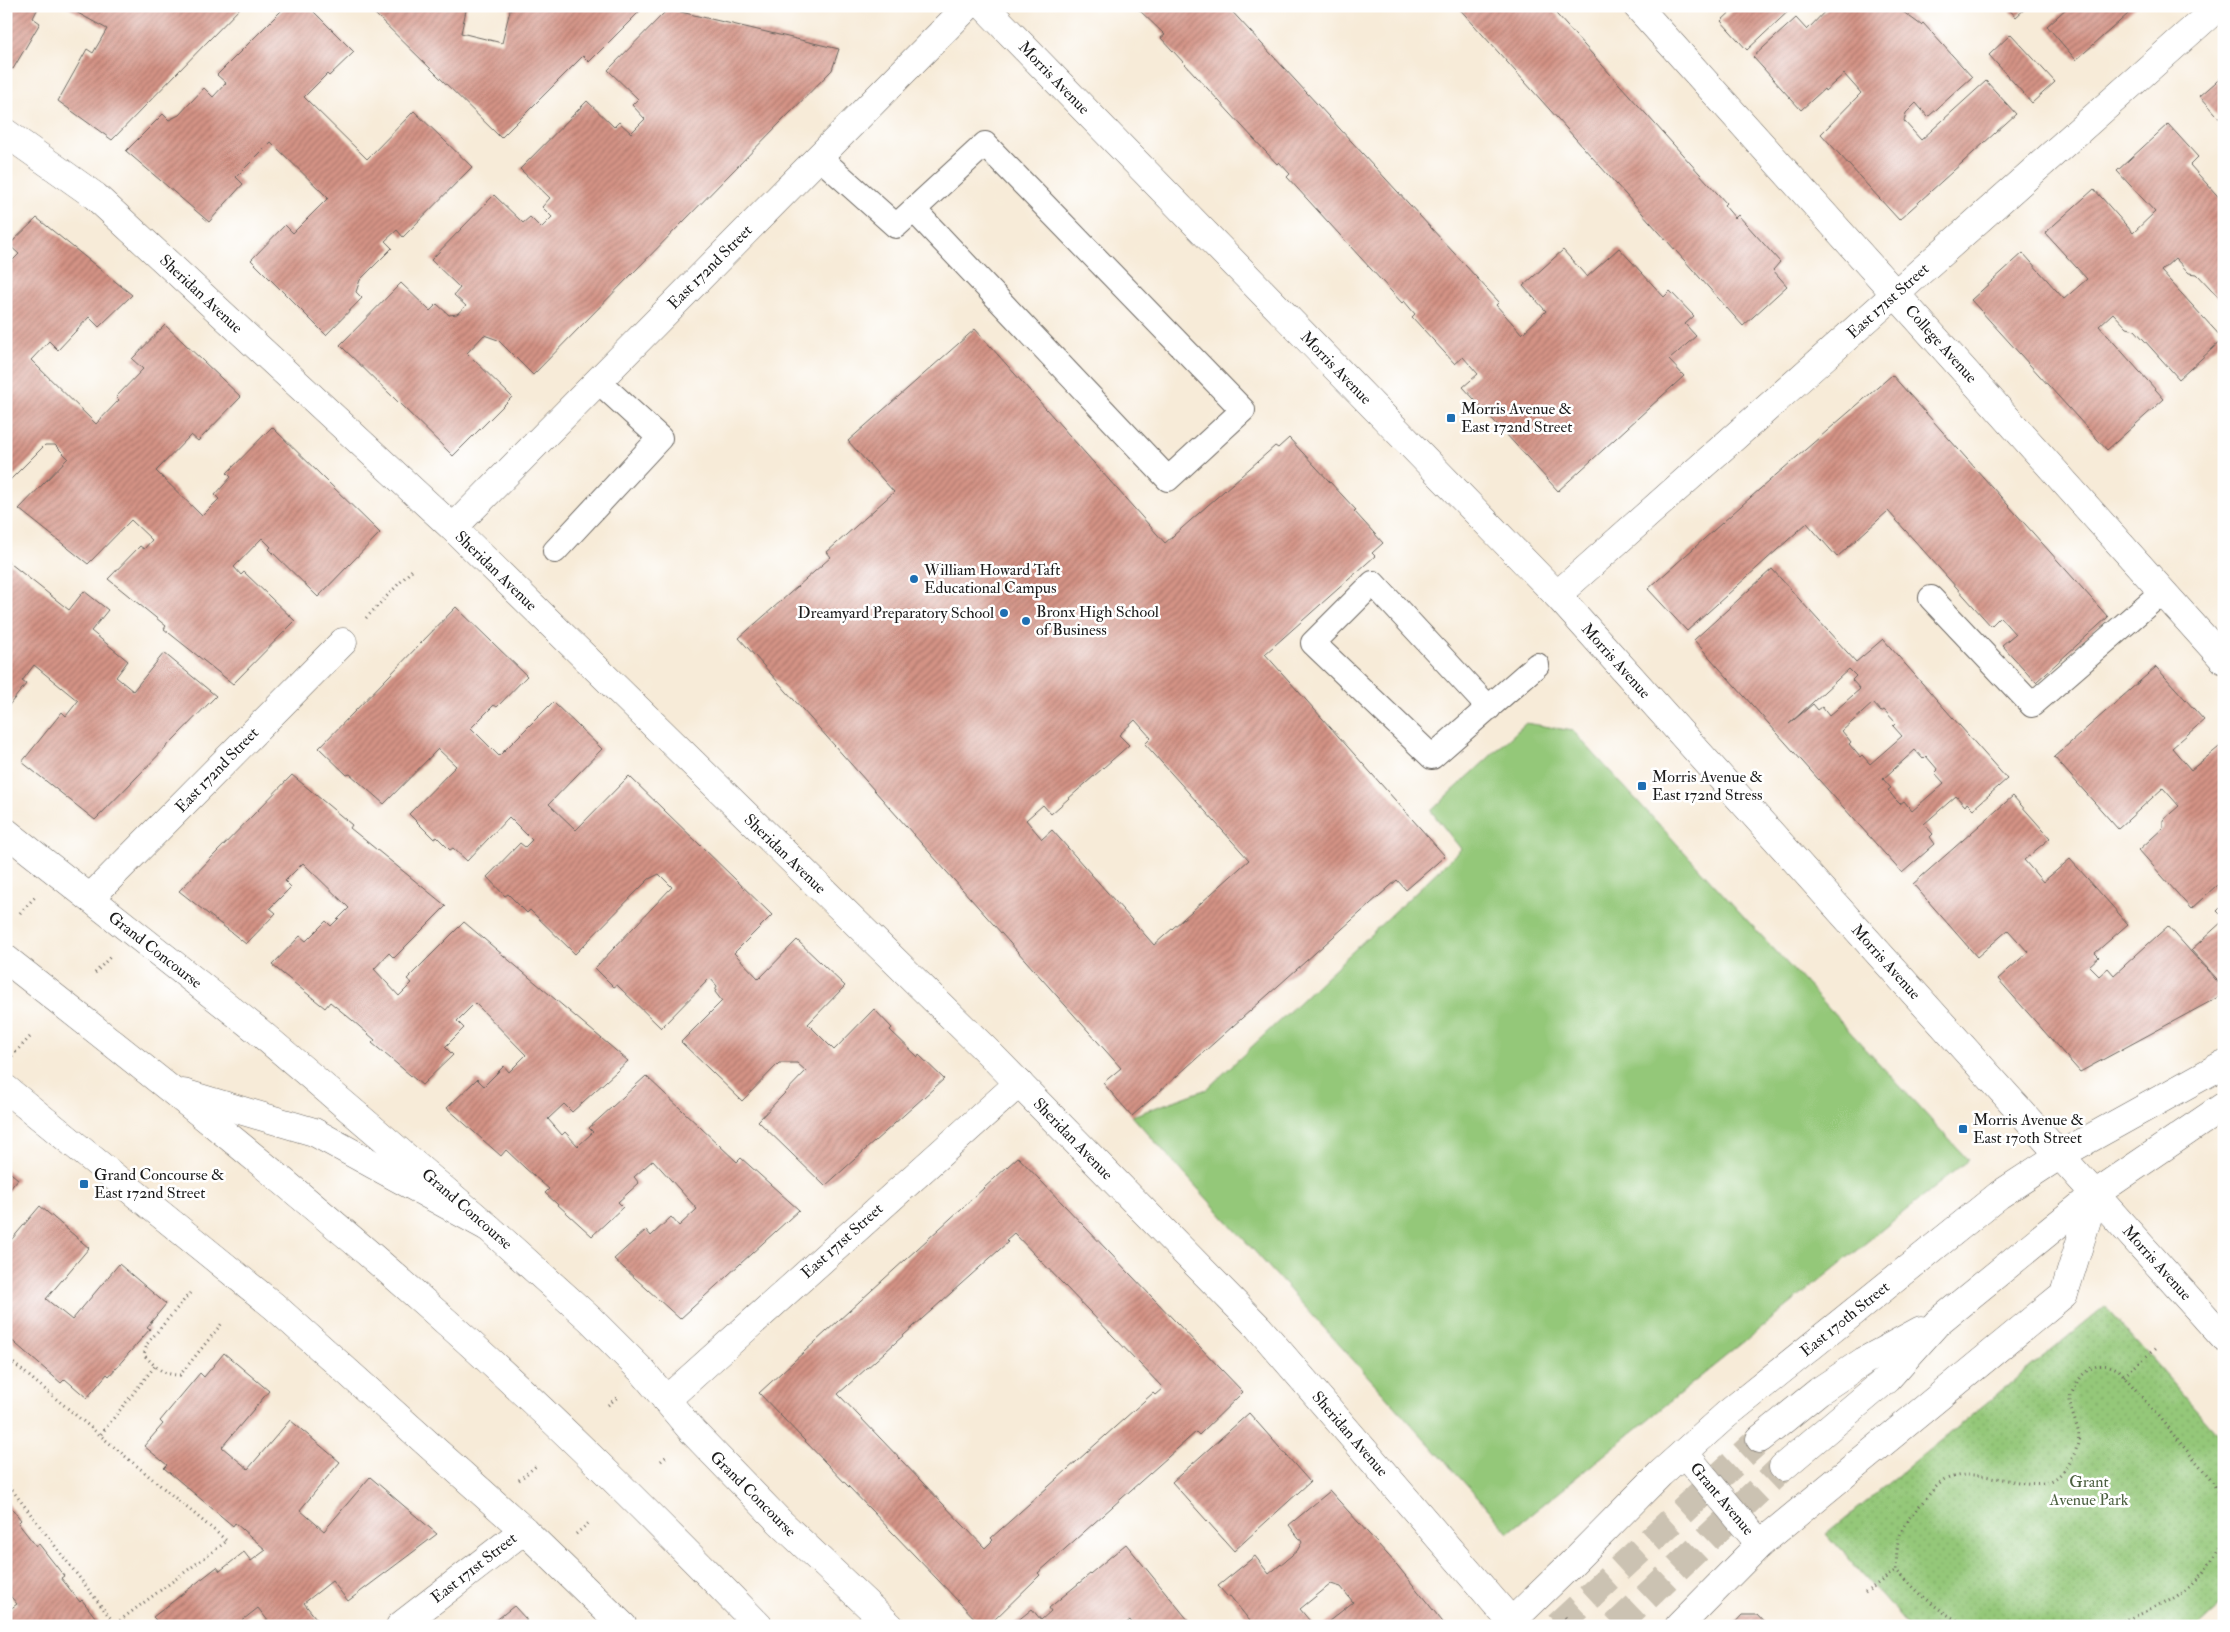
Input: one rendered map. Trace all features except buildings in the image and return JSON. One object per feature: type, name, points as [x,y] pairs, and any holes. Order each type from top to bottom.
[{"type":"street","name":"East 172nd Street","points":[[453,528],[968,6]]},
{"type":"street","name":"Morris Avenue","points":[[984,6],[1557,595],[2224,1338]]},
{"type":"street","name":"College Avenue","points":[[1637,6],[2224,660]]},
{"type":"street","name":"East 171st Street","points":[[1557,595],[2219,6]]},
{"type":"street","name":"Sheridan Avenue","points":[[6,133],[95,196],[453,528],[1018,1083],[1258,1327],[1511,1624]]},
{"type":"street","name":"East 172nd Street","points":[[90,898],[343,642]]},
{"type":"street","name":"Grand Concourse","points":[[6,832],[271,1042],[489,1228],[590,1319],[643,1372],[693,1432],[780,1522],[890,1626]]},
{"type":"street","points":[[6,959],[170,1089],[325,1216],[479,1351],[627,1490],[759,1626]]},
{"type":"street","name":"East 170th Street","points":[[1511,1624],[1660,1474],[1726,1415],[1991,1201],[2060,1154],[2224,1064]]},
{"type":"street","name":"East 171st Street","points":[[666,1400],[1018,1083]]},
{"type":"street","points":[[6,1089],[274,1306],[524,1530],[623,1626]]},
{"type":"street","points":[[170,1089],[314,1132],[489,1228]]},
{"type":"street","points":[[1783,1467],[1887,1379],[1938,1322],[2095,1194],[2224,1106]]},
{"type":"street","points":[[1679,1626],[1760,1544],[2064,1294],[2095,1194]]},
{"type":"street","points":[[1760,1440],[1834,1381],[1864,1361],[1938,1322]]},
{"type":"street","name":"Grant Avenue","points":[[1684,1453],[1760,1544]]},
{"type":"street","name":"East 171st Street","points":[[400,1626],[524,1530]]},
{"type":"lane","points":[[819,157],[896,226],[985,144],[1243,410],[1168,479],[914,210]]},
{"type":"lane","points":[[555,552],[660,438],[598,381]]},
{"type":"lane","points":[[1489,708],[1373,583],[1313,643],[1432,757],[1489,708],[1537,665]]},
{"type":"lane","points":[[1931,598],[2032,705],[2162,592]]},
{"type":"path","points":[[371,613],[412,570]]},
{"type":"path","points":[[20,913],[41,891]]},
{"type":"path","points":[[95,974],[112,955]]},
{"type":"path","points":[[8,1060],[31,1036]]},
{"type":"path","points":[[190,1293],[147,1344],[144,1355],[155,1366],[168,1375],[180,1375],[223,1322]]},
{"type":"path","points":[[2124,1376],[2157,1347]]},
{"type":"path","points":[[6,1356],[227,1541],[115,1624],[6,1482]]},
{"type":"path","points":[[1971,1626],[1946,1614],[1922,1596],[1896,1570],[1897,1539],[1909,1518],[1944,1480],[1966,1476],[1991,1476],[2045,1484],[2057,1478],[2071,1460],[2079,1442],[2070,1398],[2079,1378],[2088,1368],[2104,1365],[2112,1366],[2124,1376],[2210,1478],[2224,1503]]},
{"type":"path","points":[[101,1434],[155,1366]]},
{"type":"path","points":[[518,1482],[536,1466]]},
{"type":"path","points":[[574,1536],[591,1521]]},
{"type":"path","points":[[2109,1626],[2134,1617],[2182,1594],[2201,1576],[2218,1550],[2224,1534]]},
{"type":"path","points":[[1865,1593],[1896,1570]]},
{"type":"path","points":[[1562,1613],[1572,1626]]},
{"type":"green space","points":[[1526,723],[1573,731],[1968,1160],[1509,1532],[1132,1116],[1207,1089],[1461,849],[1431,811]]},
{"type":"green space","name":"Grant Avenue Park","points":[[2105,1306],[2224,1441],[2224,1603],[2199,1626],[1908,1626],[1826,1534]]},
{"type":"tunnel","points":[[1558,1626],[1760,1439]]},
{"type":"tunnel","points":[[1616,1626],[1783,1467]]},
{"type":"place","name":"Morris Avenue & East 172nd Street","points":[[1451,418]]},
{"type":"place","name":"William Howard Taft Educational Campus","points":[[914,579]]},
{"type":"place","name":"Dreamyard Preparatory School","points":[[1004,613]]},
{"type":"place","name":"Bronx High School of Business","points":[[1026,621]]},
{"type":"place","name":"Morris Avenue & East 172nd Stress","points":[[1642,786]]},
{"type":"place","name":"Morris Avenue & East 170th Street","points":[[1963,1129]]},
{"type":"place","name":"Grand Concourse & East 172nd Street","points":[[84,1184]]}]
